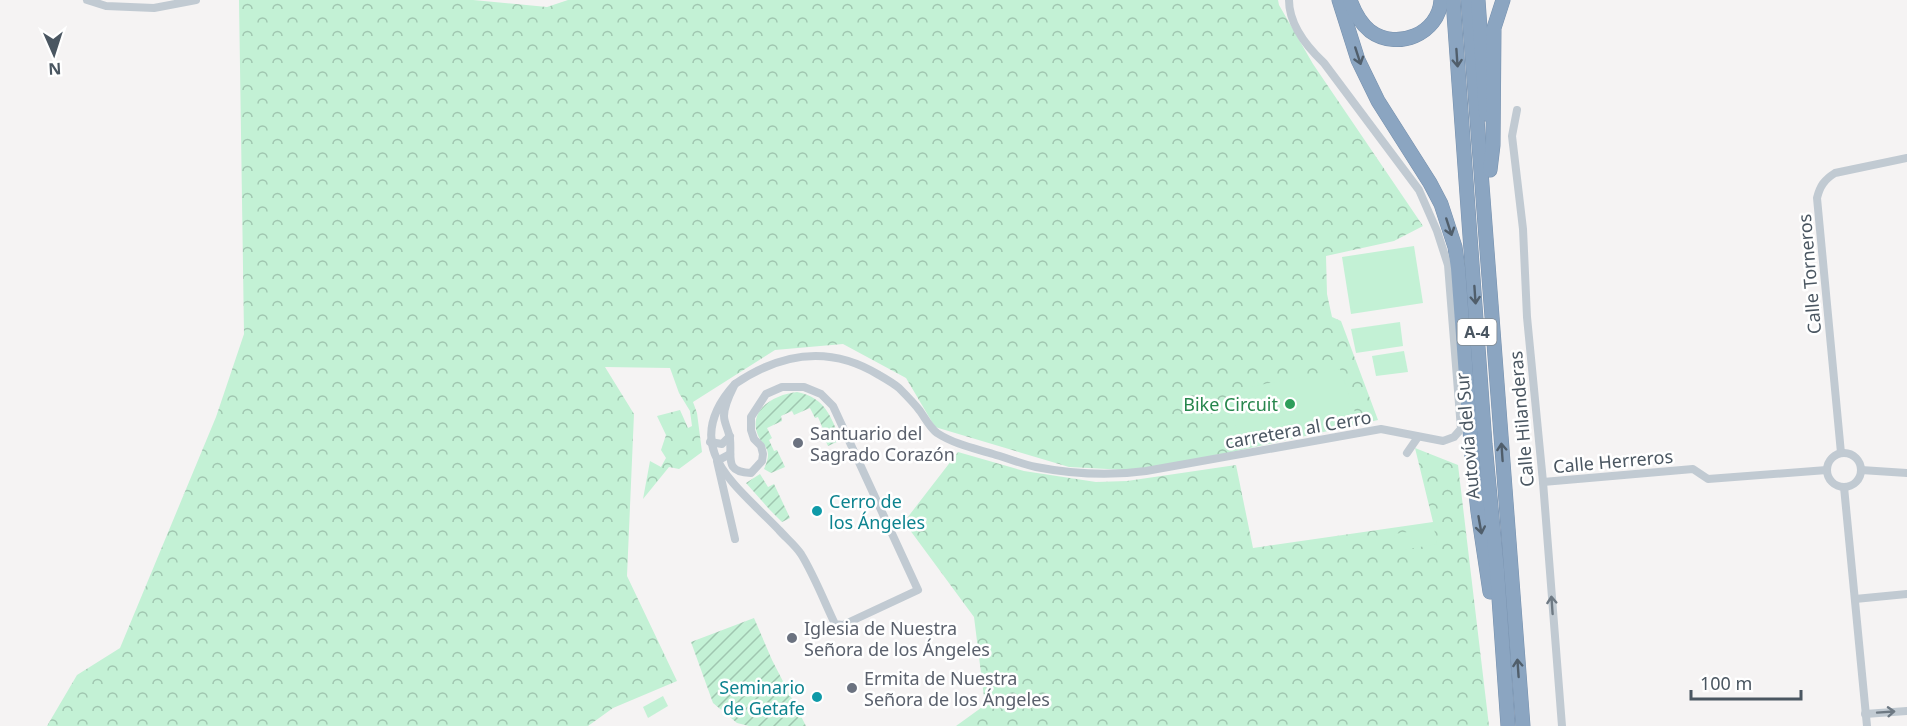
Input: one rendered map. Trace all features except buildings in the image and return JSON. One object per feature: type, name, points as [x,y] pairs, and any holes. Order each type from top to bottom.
[{"type":"highway","points":[[1340,0],[1358,60],[1378,101],[1441,204],[1455,247],[1478,512],[1494,626],[1503,664]]},
{"type":"highway","points":[[1350,0],[1356,15],[1370,31],[1390,40],[1404,40],[1425,30],[1440,10],[1441,0]]},
{"type":"highway","name":"Autovía del Sur","points":[[1453,0],[1508,726]]},
{"type":"highway","name":"Autovía del Sur","points":[[1468,0],[1523,726]]},
{"type":"highway","points":[[1478,0],[1498,297],[1493,331]]},
{"type":"highway","points":[[1490,170],[1493,145],[1494,28],[1503,0]]},
{"type":"street","points":[[87,0],[106,6],[154,8],[196,0]]},
{"type":"street","name":"carretera al Cerro","points":[[735,384],[772,364],[800,356],[827,355],[868,369],[897,386],[935,431],[956,443],[1035,467],[1082,473],[1146,471],[1381,429],[1443,441],[1454,437],[1461,429],[1448,265],[1437,231],[1419,189],[1324,63],[1307,48],[1289,13],[1289,0]]},
{"type":"street","name":"Calle Hilanderas","points":[[1517,110],[1512,136],[1522,230],[1527,317],[1543,482],[1562,726]]},
{"type":"street","name":"Calle Torneros","points":[[1841,453],[1817,198],[1819,189],[1825,180],[1835,173],[1907,158]]},
{"type":"street","points":[[717,461],[735,484],[800,553],[835,624],[843,625],[918,590],[833,406],[820,394],[804,387],[782,387],[766,394],[752,417],[751,430],[754,439],[761,446],[762,461],[751,473],[741,472],[734,468],[730,461],[730,436],[724,417],[726,404],[735,384]]},
{"type":"street","points":[[735,384],[721,399],[712,420],[710,435],[735,539]]},
{"type":"street","points":[[710,442],[722,444],[730,436]]},
{"type":"street","points":[[1407,453],[1418,437]]},
{"type":"street","points":[[1841,453],[1855,457],[1861,470],[1857,480],[1849,486],[1834,483],[1828,475],[1828,465],[1833,457],[1841,453]]},
{"type":"street","points":[[717,461],[730,454]]},
{"type":"street","name":"Calle Herreros","points":[[1543,482],[1693,469],[1707,480],[1827,470]]},
{"type":"street","points":[[1861,470],[1907,472]]},
{"type":"street","points":[[1844,486],[1867,726]]},
{"type":"street","points":[[1855,599],[1907,594]]},
{"type":"street","points":[[1866,714],[1907,711]]},
{"type":"green space","points":[[239,0],[473,0],[547,7],[568,0],[1278,0],[1313,64],[1423,226],[1394,241],[1326,256],[1327,294],[1332,317],[1341,321],[1378,420],[1146,471],[1069,467],[935,427],[906,378],[843,344],[775,350],[693,402],[697,413],[702,452],[679,469],[669,467],[643,499],[650,461],[661,467],[666,458],[661,450],[666,435],[657,416],[680,410],[688,428],[692,426],[690,411],[679,393],[670,368],[605,367],[634,414],[627,576],[677,681],[613,708],[588,726],[47,726],[77,675],[120,648],[216,417],[244,334]]},
{"type":"green space","points":[[1414,246],[1423,303],[1351,314],[1342,257]]},
{"type":"green space","points":[[1400,322],[1403,346],[1356,353],[1351,329]]},
{"type":"green space","points":[[1404,351],[1408,372],[1376,376],[1372,356]]},
{"type":"green space","name":"Bike Circuit","points":[[1340,369],[1356,415],[1240,440],[1225,392]]},
{"type":"green space","points":[[797,392],[821,403],[841,440],[828,446],[818,417],[815,418],[810,408],[794,415],[792,411],[781,416],[782,421],[767,428],[772,438],[769,440],[774,451],[777,450],[785,467],[771,473],[764,469],[768,455],[756,429],[758,414],[768,403],[782,395]]},
{"type":"green space","points":[[1415,448],[1458,465],[1489,726],[956,726],[985,705],[974,617],[904,522],[958,452],[1024,471],[1096,482],[1127,481],[1236,465],[1253,548],[1433,522]]},
{"type":"green space","points":[[760,474],[768,487],[774,484],[790,518],[782,522],[746,483]]},
{"type":"green space","points":[[1434,528],[1437,544],[1397,551],[1394,534]]},
{"type":"green space","points":[[754,618],[772,660],[806,726],[749,726],[737,723],[713,703],[691,642]]},
{"type":"green space","points":[[663,696],[668,706],[648,718],[643,707]]},
{"type":"place","name":"Bike Circuit","points":[[1290,404]]},
{"type":"place","name":"Santuario del Sagrado Corazón","points":[[798,443]]},
{"type":"place","name":"Cerro de los Ángeles","points":[[817,511]]},
{"type":"place","name":"Iglesia de Nuestra Señora de los Ángeles","points":[[792,638]]},
{"type":"place","name":"Ermita de Nuestra Señora de los Ángeles","points":[[852,688]]},
{"type":"place","name":"Seminario de Getafe","points":[[817,697]]}]
